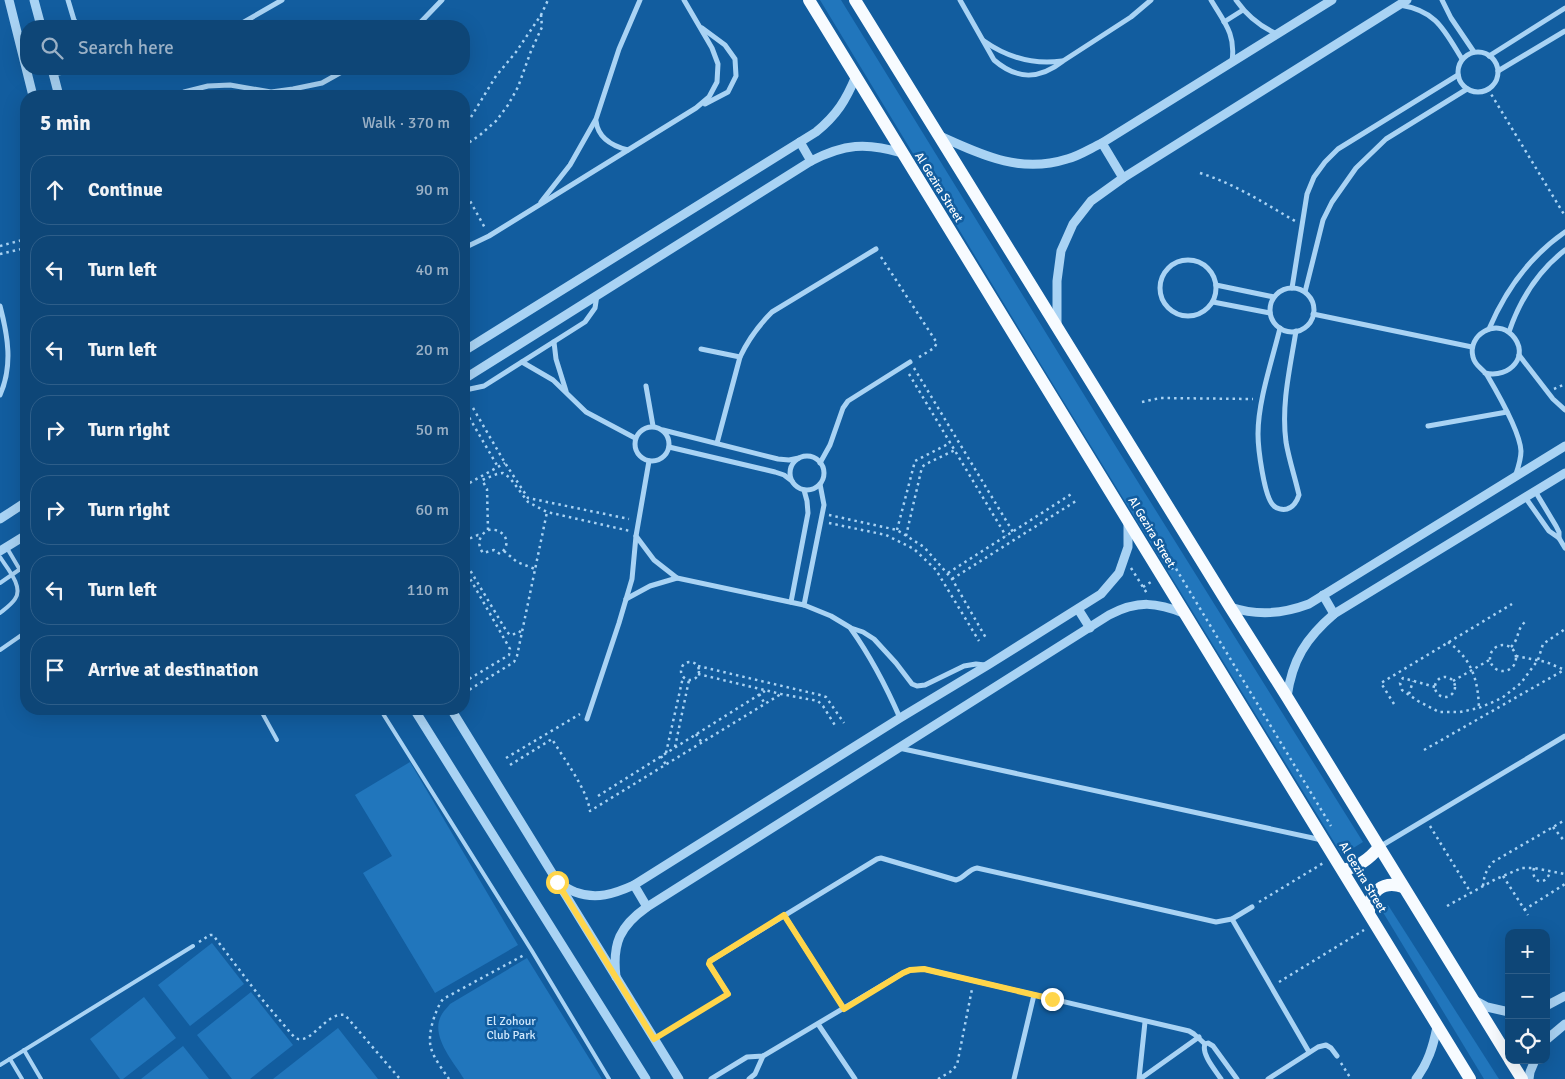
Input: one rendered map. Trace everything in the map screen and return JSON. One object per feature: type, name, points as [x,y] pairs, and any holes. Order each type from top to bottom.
[{"type":"main road","name":"Al Gezira Street","points":[[808,0],[1335,856],[1470,1079]]},
{"type":"main road","points":[[855,0],[1505,1053]]},
{"type":"main road","points":[[1342,870],[1360,865],[1379,848]]},
{"type":"main road","points":[[1372,918],[1370,900],[1377,890],[1387,885],[1403,887]]},
{"type":"main road","points":[[1512,1064],[1522,1079]]},
{"type":"street","points":[[9,0],[20,44]]},
{"type":"street","points":[[34,0],[39,20]]},
{"type":"street","points":[[68,0],[74,20]]},
{"type":"street","points":[[267,9],[273,0]]},
{"type":"street","points":[[248,20],[282,0]]},
{"type":"street","points":[[423,20],[442,0]]},
{"type":"street","points":[[537,206],[570,164],[596,119],[619,49],[640,0]]},
{"type":"street","points":[[684,0],[701,27],[718,64],[717,82],[709,97],[696,108]]},
{"type":"street","points":[[960,0],[994,60],[1002,67],[1023,75],[1034,75],[1049,70],[1131,17],[1150,0]]},
{"type":"street","points":[[1211,0],[1233,41],[1232,62]]},
{"type":"street","points":[[1236,0],[1243,10],[1260,25],[1277,34]]},
{"type":"street","points":[[940,136],[982,155],[1010,163],[1039,165],[1067,159],[1102,143],[1332,0]]},
{"type":"street","points":[[1442,0],[1451,18],[1474,52]]},
{"type":"street","points":[[1057,327],[1057,280],[1061,251],[1073,224],[1091,201],[1123,178],[1403,2],[1431,16],[1439,23],[1462,59]]},
{"type":"street","points":[[1489,56],[1565,8]]},
{"type":"street","points":[[1224,22],[1243,10]]},
{"type":"street","points":[[470,245],[489,236],[696,108],[728,92],[736,76],[735,59],[726,45],[701,27]]},
{"type":"street","points":[[1498,71],[1565,31]]},
{"type":"street","points":[[984,41],[1004,54],[1027,61],[1063,61]]},
{"type":"street","points":[[1474,52],[1482,52],[1489,56],[1495,62],[1498,71],[1493,84],[1488,89],[1481,91],[1467,89],[1461,83],[1458,75],[1458,66],[1462,59],[1474,52]]},
{"type":"street","points":[[28,75],[32,90]]},
{"type":"street","points":[[53,75],[57,90]]},
{"type":"street","points":[[286,90],[322,83],[336,75]]},
{"type":"street","points":[[1292,288],[1307,194],[1314,177],[1324,162],[1338,149],[1458,75]]},
{"type":"street","points":[[470,346],[816,132],[830,121],[841,108],[856,76]]},
{"type":"street","points":[[192,90],[208,86],[230,85],[259,90]]},
{"type":"street","points":[[1304,292],[1324,220],[1332,202],[1356,168],[1386,138],[1467,89]]},
{"type":"street","points":[[596,119],[597,128],[605,139],[615,147],[628,150]]},
{"type":"street","points":[[800,142],[811,161]]},
{"type":"street","points":[[1102,143],[1123,178]]},
{"type":"street","points":[[470,375],[811,161],[840,148],[865,146],[884,148],[902,153]]},
{"type":"street","points":[[1489,329],[1508,289],[1522,271],[1536,255],[1565,232]]},
{"type":"street","points":[[717,443],[740,357],[753,333],[772,312],[876,249]]},
{"type":"street","points":[[1509,332],[1520,305],[1535,280],[1548,264],[1565,250]]},
{"type":"street","points":[[1185,260],[1196,260],[1206,266],[1213,274],[1216,285],[1216,294],[1213,302],[1205,310],[1195,315],[1183,316],[1173,311],[1165,303],[1160,293],[1165,271],[1174,263],[1185,260]]},
{"type":"street","points":[[1216,285],[1274,297]]},
{"type":"street","points":[[1292,288],[1304,292],[1310,298],[1313,306],[1310,322],[1296,331],[1280,328],[1275,324],[1270,313],[1270,304],[1274,297],[1285,289],[1292,288]]},
{"type":"street","points":[[470,389],[484,386],[589,318],[595,308],[597,295]]},
{"type":"street","points":[[1213,302],[1270,313]]},
{"type":"street","points":[[0,306],[6,331],[8,351],[7,371],[0,395]]},
{"type":"street","points":[[1313,314],[1472,347]]},
{"type":"street","points":[[1280,328],[1262,399],[1258,432],[1261,465],[1268,495],[1272,505],[1279,509],[1292,507],[1297,502],[1299,495],[1286,442],[1285,413],[1287,384],[1296,331]]},
{"type":"street","points":[[1499,328],[1509,332],[1515,338],[1519,355],[1516,363],[1510,370],[1494,375],[1477,366],[1473,358],[1472,347],[1475,339],[1489,329],[1499,328]]},
{"type":"street","points":[[554,342],[556,359],[566,391]]},
{"type":"street","points":[[701,349],[740,357]]},
{"type":"street","points":[[1519,355],[1553,399],[1565,410]]},
{"type":"street","points":[[522,362],[545,375],[566,391],[586,412],[635,438]]},
{"type":"street","points":[[820,462],[830,445],[843,408],[848,401],[910,362]]},
{"type":"street","points":[[1486,372],[1519,438],[1520,464],[1515,476]]},
{"type":"street","points":[[646,386],[653,426]]},
{"type":"street","points":[[1428,426],[1507,412]]},
{"type":"street","points":[[663,430],[669,441],[667,454],[656,461],[643,460],[638,455],[634,444],[635,438],[642,429],[653,426],[778,459],[789,460],[811,456],[820,462],[824,474],[820,484],[813,489],[804,490],[775,472],[669,447]]},
{"type":"street","points":[[1230,607],[1243,611],[1270,613],[1309,604],[1565,446]]},
{"type":"street","points":[[792,481],[790,471],[800,458]]},
{"type":"street","points":[[587,719],[632,579],[636,534],[649,461]]},
{"type":"street","points":[[1287,697],[1291,675],[1306,642],[1334,614],[1565,473]]},
{"type":"street","points":[[804,605],[823,514],[824,505],[820,484]]},
{"type":"street","points":[[791,602],[808,513],[804,490]]},
{"type":"street","points":[[1535,491],[1556,526],[1559,538]]},
{"type":"street","points":[[1525,497],[1548,531],[1559,538],[1565,548]]},
{"type":"street","points":[[0,519],[20,506]]},
{"type":"street","points":[[557,882],[574,892],[595,896],[615,893],[634,885],[1078,609],[1101,594],[1119,573],[1128,547],[1128,520]]},
{"type":"street","points":[[636,534],[654,560],[678,578],[804,605],[862,632],[874,639],[896,663],[908,681],[917,686],[934,682],[964,666],[988,665]]},
{"type":"street","points":[[3,549],[20,539]]},
{"type":"street","points":[[626,600],[650,586],[678,578]]},
{"type":"street","points":[[1323,595],[1334,614]]},
{"type":"street","points":[[616,977],[614,960],[616,944],[623,929],[634,916],[647,907],[1125,607],[1146,604],[1166,606],[1186,614]]},
{"type":"street","points":[[1078,609],[1090,628]]},
{"type":"street","points":[[851,628],[875,666],[900,718]]},
{"type":"street","points":[[418,715],[646,1079]]},
{"type":"street","points":[[455,715],[679,1079]]},
{"type":"street","points":[[1379,848],[1565,736]]},
{"type":"street","points":[[899,748],[1325,841]]},
{"type":"street","points":[[728,994],[709,964],[710,961],[881,858],[956,880],[964,877],[969,870],[977,868],[1216,922],[1232,919],[1252,907]]},
{"type":"street","points":[[634,885],[647,907]]},
{"type":"street","points":[[784,915],[844,1009]]},
{"type":"street","points":[[1232,919],[1310,1052]]},
{"type":"street","points":[[711,1079],[747,1057],[763,1056],[910,970],[924,969],[1189,1031],[1199,1037],[1205,1044],[1208,1043],[1213,1046],[1237,1079]]},
{"type":"street","points":[[1014,1079],[1034,995]]},
{"type":"street","points":[[1550,1004],[1564,998]]},
{"type":"street","points":[[1472,999],[1487,1007],[1505,1011]]},
{"type":"street","points":[[1139,1079],[1145,1022]]},
{"type":"street","points":[[818,1024],[855,1079]]},
{"type":"street","points":[[1550,1037],[1565,1024]]},
{"type":"street","points":[[1416,1079],[1429,1058],[1437,1027]]},
{"type":"street","points":[[1139,1079],[1199,1037]]},
{"type":"street","points":[[1205,1044],[1205,1053],[1220,1079]]},
{"type":"street","points":[[1268,1079],[1318,1047],[1326,1045],[1337,1056]]},
{"type":"street","points":[[749,1079],[755,1074],[763,1056]]},
{"type":"street","points":[[1530,1079],[1533,1064]]},
{"type":"lane","points":[[0,583],[20,570],[3,549]]},
{"type":"lane","points":[[0,557],[16,584],[18,591],[15,599],[0,612]]},
{"type":"lane","points":[[0,650],[20,636]]},
{"type":"lane","points":[[263,715],[277,740]]},
{"type":"lane","points":[[384,715],[532,951],[609,1079]]},
{"type":"lane","points":[[0,1065],[192,946]]},
{"type":"lane","points":[[24,1050],[41,1079]]},
{"type":"lane","points":[[10,1058],[22,1079]]},
{"type":"path","points":[[471,117],[496,76],[516,52],[541,15],[548,0]]},
{"type":"path","points":[[470,142],[496,122],[508,105],[518,87],[542,27],[541,15]]},
{"type":"path","points":[[1488,89],[1565,216]]},
{"type":"path","points":[[1200,173],[1222,180],[1242,190],[1302,226]]},
{"type":"path","points":[[470,201],[489,236]]},
{"type":"path","points":[[0,246],[20,241]]},
{"type":"path","points":[[0,254],[20,249]]},
{"type":"path","points":[[876,249],[937,343],[934,348],[910,362],[1013,532]]},
{"type":"path","points":[[904,366],[1006,536]]},
{"type":"path","points":[[1142,402],[1160,398],[1262,399]]},
{"type":"path","points":[[473,408],[528,498],[638,521]]},
{"type":"path","points":[[470,419],[498,467]]},
{"type":"path","points":[[897,530],[915,461],[950,443]]},
{"type":"path","points":[[906,536],[922,467],[955,450]]},
{"type":"path","points":[[470,483],[505,463]]},
{"type":"path","points":[[488,530],[487,489],[482,480],[503,473],[510,478],[528,502],[547,512],[636,534]]},
{"type":"path","points":[[947,573],[1073,493]]},
{"type":"path","points":[[952,579],[1076,501]]},
{"type":"path","points":[[470,688],[514,662],[517,656],[547,512]]},
{"type":"path","points":[[823,514],[897,530],[924,547],[952,579],[986,638]]},
{"type":"path","points":[[821,522],[886,535],[914,549],[936,570],[979,642]]},
{"type":"path","points":[[488,530],[496,530],[503,534],[506,542],[504,551],[500,554],[494,550],[483,554],[479,545],[481,536],[488,530]]},
{"type":"path","points":[[470,538],[478,535],[481,536]]},
{"type":"path","points":[[504,551],[517,562],[535,569]]},
{"type":"path","points":[[1124,557],[1154,605]]},
{"type":"path","points":[[470,570],[510,635],[519,633],[523,628]]},
{"type":"path","points":[[470,579],[510,649],[509,655],[470,678]]},
{"type":"path","points":[[1394,704],[1381,683],[1512,604]]},
{"type":"path","points":[[1511,648],[1519,636],[1521,626],[1525,622]]},
{"type":"path","points":[[1435,687],[1403,678],[1400,683],[1402,690],[1418,701],[1440,712],[1460,712],[1479,708],[1502,698],[1521,683],[1538,660],[1544,644],[1565,629]]},
{"type":"path","points":[[1448,642],[1457,648],[1473,670],[1477,685],[1479,708]]},
{"type":"path","points":[[1452,681],[1490,660],[1493,650],[1497,647],[1506,645],[1514,651],[1516,656],[1516,661],[1513,665],[1505,670],[1496,668],[1490,660]]},
{"type":"path","points":[[1516,656],[1546,662],[1564,670]]},
{"type":"path","points":[[666,753],[683,678],[680,670],[684,664],[691,662],[698,666],[820,695],[826,698],[844,723]]},
{"type":"path","points":[[683,678],[695,679],[698,674],[698,666]]},
{"type":"path","points":[[1424,750],[1564,670]]},
{"type":"path","points":[[698,674],[818,702],[824,706],[836,727]]},
{"type":"path","points":[[1449,678],[1452,681],[1454,689],[1449,696],[1440,696],[1437,693],[1435,687],[1437,681],[1449,678]]},
{"type":"path","points":[[676,747],[689,680]]},
{"type":"path","points":[[1409,694],[1413,681]]},
{"type":"path","points":[[598,796],[765,690]]},
{"type":"path","points":[[759,694],[765,704]]},
{"type":"path","points":[[548,733],[584,793],[589,803],[590,811],[781,694]]},
{"type":"path","points":[[818,702],[820,695]]},
{"type":"path","points":[[506,758],[590,708]]},
{"type":"path","points":[[696,734],[702,743]]},
{"type":"path","points":[[510,765],[552,740]]},
{"type":"path","points":[[661,756],[666,765]]},
{"type":"path","points":[[1426,819],[1471,893]]},
{"type":"path","points":[[1483,886],[1486,870],[1493,862],[1565,820]]},
{"type":"path","points":[[1553,827],[1565,842]]},
{"type":"path","points":[[1252,907],[1335,856]]},
{"type":"path","points":[[1447,906],[1483,886],[1522,868],[1534,868],[1565,874]]},
{"type":"path","points":[[1534,868],[1532,874],[1534,879],[1539,882],[1545,881],[1549,877],[1550,871]]},
{"type":"path","points":[[1503,876],[1528,915]]},
{"type":"path","points":[[1524,910],[1565,884]]},
{"type":"path","points":[[1271,987],[1372,918]]},
{"type":"path","points":[[192,946],[213,935],[260,997],[298,1040],[307,1037],[336,1016],[345,1015],[400,1079]]},
{"type":"path","points":[[449,1079],[430,1048],[433,1020],[439,1005],[443,999],[532,951]]},
{"type":"path","points":[[938,1079],[957,1065],[974,980]]},
{"type":"path","points":[[654,1039],[728,994]]},
{"type":"path","points":[[1337,1056],[1351,1079]]},
{"type":"green space","points":[[820,0],[841,0],[1118,450],[1363,842],[1342,855]]},
{"type":"green space","points":[[410,762],[518,945],[435,993],[363,873],[392,856],[355,795]]},
{"type":"green space","points":[[1388,905],[1499,1079],[1484,1079],[1381,909]]},
{"type":"green space","points":[[212,943],[244,984],[190,1026],[158,985]]},
{"type":"green space","name":"El Zohour Club Park","points":[[527,958],[602,1079],[464,1079],[444,1048],[438,1030],[439,1022],[442,1014],[450,1004]]},
{"type":"green space","points":[[251,992],[293,1045],[250,1079],[232,1079],[197,1035]]},
{"type":"green space","points":[[144,997],[176,1038],[123,1079],[120,1079],[90,1039]]},
{"type":"green space","points":[[338,1028],[378,1079],[273,1079]]},
{"type":"green space","points":[[183,1046],[209,1079],[141,1079]]},
{"type":"route","points":[[557,882],[654,1039],[728,994],[709,964],[710,961],[784,915],[844,1009],[903,973],[917,969],[924,969],[1052,999]]}]
